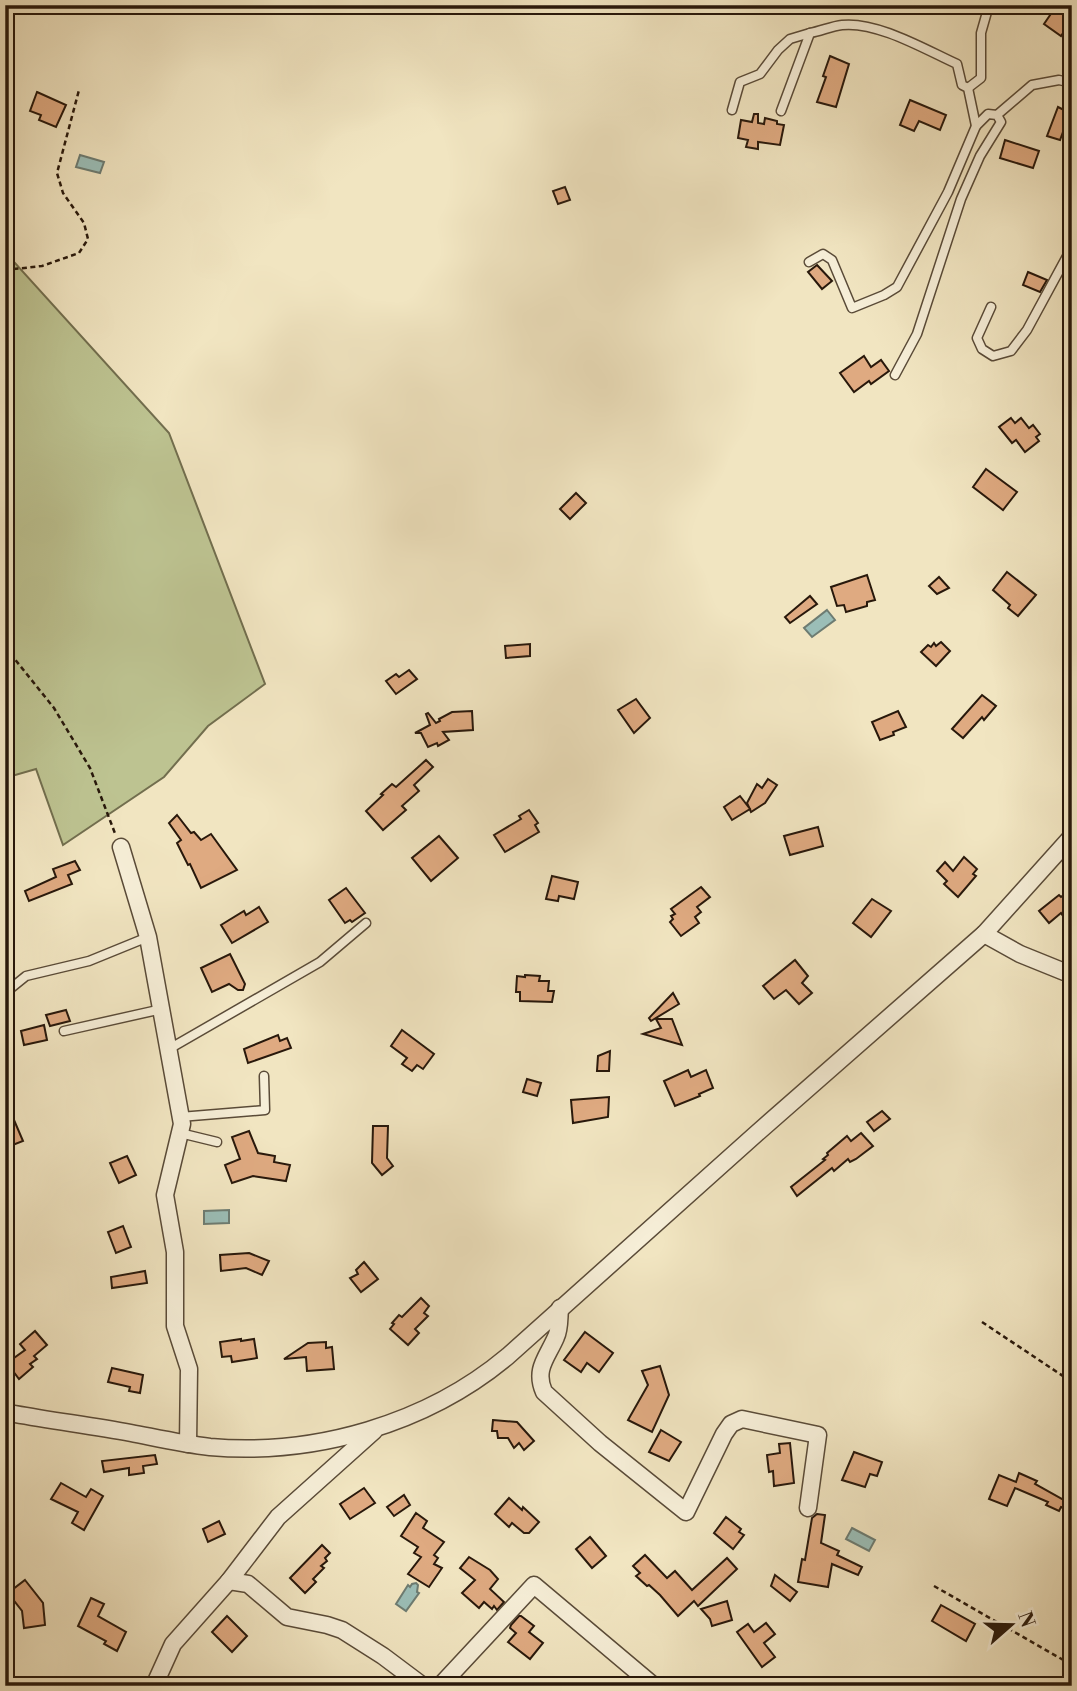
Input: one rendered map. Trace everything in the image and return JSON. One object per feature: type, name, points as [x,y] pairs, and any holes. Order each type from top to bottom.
[{"type":"street","points":[[5,1414],[209,1447],[268,1447],[353,1435],[405,1417],[448,1397],[500,1363],[984,934],[1072,836]]},
{"type":"street","points":[[121,847],[148,937],[180,1125],[165,1195],[175,1252],[175,1326],[189,1369],[188,1444]]},
{"type":"street","points":[[984,934],[1020,954],[1068,973],[1072,971]]},
{"type":"street","points":[[560,1308],[558,1335],[542,1364],[540,1383],[544,1392],[638,1475],[686,1513],[724,1434],[731,1424],[742,1419],[818,1435],[808,1508]]},
{"type":"street","points":[[154,1686],[173,1644],[229,1581],[278,1517],[379,1427]]},
{"type":"street","points":[[229,1581],[248,1584],[287,1617],[342,1630],[423,1686]]},
{"type":"street","points":[[440,1686],[534,1585],[654,1686]]},
{"type":"lane","points":[[968,89],[981,78],[981,33],[989,5]]},
{"type":"lane","points":[[732,110],[740,82],[760,74],[790,39],[843,25],[869,27],[957,64],[962,85],[968,89],[976,126]]},
{"type":"lane","points":[[781,111],[810,33]]},
{"type":"lane","points":[[809,262],[823,254],[832,260],[852,309],[884,296],[897,287],[948,192],[976,126],[988,114],[997,114],[1032,85],[1059,80],[1072,83]]},
{"type":"lane","points":[[895,375],[917,334],[961,199],[980,156],[1001,122],[997,114]]},
{"type":"lane","points":[[991,307],[977,338],[982,349],[993,356],[1011,351],[1027,330],[1072,247]]},
{"type":"lane","points":[[169,1049],[320,962],[366,923]]},
{"type":"lane","points":[[5,993],[26,976],[89,961],[148,937]]},
{"type":"lane","points":[[64,1031],[162,1009]]},
{"type":"lane","points":[[180,1125],[265,1110],[264,1076]]},
{"type":"lane","points":[[180,1125],[217,1142]]},
{"type":"path","points":[[5,270],[42,266],[79,253],[88,239],[84,223],[63,193],[57,173],[79,90]]},
{"type":"path","points":[[5,647],[54,708],[90,768],[121,847]]},
{"type":"path","points":[[982,1322],[1072,1382]]},
{"type":"path","points":[[934,1586],[1072,1665]]},
{"type":"green space","points":[[5,252],[169,433],[265,684],[208,726],[164,777],[63,845],[36,769],[5,778]]},
{"type":"water","points":[[80,155],[104,162],[100,173],[76,167]]},
{"type":"water","points":[[827,610],[835,620],[812,637],[804,628]]},
{"type":"water","points":[[229,1210],[229,1223],[204,1224],[204,1211]]},
{"type":"water","points":[[852,1528],[875,1540],[869,1551],[846,1539]]},
{"type":"water","points":[[416,1583],[419,1593],[406,1611],[396,1604],[408,1585],[410,1587]]},
{"type":"building","points":[[1057,5],[1072,5],[1072,20],[1061,36],[1044,24]]},
{"type":"building","points":[[830,56],[849,64],[836,107],[817,102]]},
{"type":"building","points":[[37,92],[66,105],[56,127],[39,120],[41,115],[30,111]]},
{"type":"building","points":[[910,100],[946,115],[940,130],[919,121],[914,131],[900,125]]},
{"type":"building","points":[[1058,107],[1070,113],[1060,140],[1047,136]]},
{"type":"building","points":[[754,114],[758,114],[758,123],[764,124],[765,118],[784,125],[780,145],[758,142],[758,149],[746,147],[748,140],[738,138],[741,120],[752,122]]},
{"type":"building","points":[[1005,140],[1039,151],[1033,168],[1000,158]]},
{"type":"building","points":[[565,187],[570,200],[558,204],[553,191]]},
{"type":"building","points":[[817,265],[832,281],[822,289],[808,272]]},
{"type":"building","points":[[1028,272],[1047,280],[1040,292],[1023,285]]},
{"type":"building","points":[[864,356],[871,367],[881,360],[889,371],[854,392],[840,373]]},
{"type":"building","points":[[1011,418],[1015,423],[1021,418],[1029,428],[1033,425],[1040,434],[1036,437],[1039,441],[1025,452],[1016,440],[1012,443],[999,427]]},
{"type":"building","points":[[986,469],[1017,492],[1003,510],[973,487]]},
{"type":"building","points":[[576,493],[586,503],[570,519],[560,509]]},
{"type":"building","points":[[1007,572],[1036,595],[1018,616],[993,590]]},
{"type":"building","points":[[867,575],[875,600],[867,602],[867,606],[846,612],[844,605],[837,606],[831,587]]},
{"type":"building","points":[[939,577],[949,588],[937,594],[929,586]]},
{"type":"building","points":[[810,596],[817,604],[790,623],[785,617]]},
{"type":"building","points":[[941,642],[950,651],[936,666],[921,652],[928,645],[931,647],[934,643],[936,646]]},
{"type":"building","points":[[530,644],[530,656],[506,658],[505,646]]},
{"type":"building","points":[[409,670],[417,679],[396,694],[386,681]]},
{"type":"building","points":[[982,695],[996,706],[963,738],[952,729]]},
{"type":"building","points":[[636,699],[650,718],[634,733],[618,710]]},
{"type":"building","points":[[472,711],[473,730],[443,732],[449,740],[438,746],[437,743],[428,747],[421,733],[415,733],[430,725],[426,714],[428,713],[436,723],[452,712]]},
{"type":"building","points":[[898,711],[906,727],[880,740],[872,722]]},
{"type":"building","points":[[426,760],[433,767],[414,785],[419,791],[402,806],[406,810],[383,830],[366,811],[392,784],[396,787]]},
{"type":"building","points":[[768,779],[777,785],[765,803],[751,812],[747,803],[757,784],[762,788]]},
{"type":"building","points":[[740,796],[750,809],[732,820],[724,807]]},
{"type":"building","points":[[529,810],[538,823],[535,825],[539,832],[505,852],[494,835],[521,819],[519,816]]},
{"type":"building","points":[[177,815],[191,833],[194,832],[201,840],[211,834],[237,870],[201,888],[177,843],[181,840],[169,823]]},
{"type":"building","points":[[818,827],[823,846],[790,855],[784,836]]},
{"type":"building","points":[[439,836],[458,858],[431,881],[412,858]]},
{"type":"building","points":[[964,857],[977,869],[973,874],[976,876],[958,897],[944,884],[947,881],[937,871],[945,862],[953,871]]},
{"type":"building","points":[[75,861],[80,870],[68,875],[72,884],[29,901],[25,891],[56,877],[53,869]]},
{"type":"building","points":[[552,876],[578,882],[574,899],[559,896],[558,901],[546,899]]},
{"type":"building","points":[[701,887],[710,897],[697,907],[701,912],[695,917],[699,923],[681,936],[670,922],[673,919],[671,916],[675,914],[671,909]]},
{"type":"building","points":[[346,888],[365,913],[352,922],[350,920],[345,923],[329,900]]},
{"type":"building","points":[[1072,888],[1072,908],[1049,923],[1039,911]]},
{"type":"building","points":[[872,899],[891,911],[871,937],[853,923]]},
{"type":"building","points":[[259,907],[268,922],[232,943],[221,925],[244,911],[246,915]]},
{"type":"building","points":[[230,954],[245,984],[243,990],[229,984],[212,992],[201,968]]},
{"type":"building","points":[[795,960],[808,976],[802,983],[812,993],[799,1004],[786,990],[774,999],[763,986]]},
{"type":"building","points":[[517,976],[540,976],[539,981],[549,981],[548,991],[554,991],[552,1002],[520,1001],[520,992],[516,992]]},
{"type":"building","points":[[673,993],[679,1004],[651,1021],[649,1018]]},
{"type":"building","points":[[66,1010],[70,1021],[50,1026],[46,1015]]},
{"type":"building","points":[[656,1019],[672,1019],[682,1045],[643,1034],[661,1028]]},
{"type":"building","points":[[44,1025],[47,1040],[24,1045],[21,1031]]},
{"type":"building","points":[[402,1030],[434,1054],[423,1069],[417,1065],[412,1071],[402,1064],[407,1058],[391,1046]]},
{"type":"building","points":[[278,1035],[280,1041],[287,1038],[291,1048],[248,1063],[244,1049]]},
{"type":"building","points":[[610,1051],[609,1071],[597,1071],[598,1056]]},
{"type":"building","points":[[688,1070],[691,1077],[706,1070],[713,1088],[675,1106],[664,1081]]},
{"type":"building","points":[[527,1079],[541,1083],[537,1096],[523,1092]]},
{"type":"building","points":[[609,1097],[608,1117],[573,1123],[571,1100]]},
{"type":"building","points":[[882,1111],[890,1119],[874,1131],[867,1122]]},
{"type":"building","points":[[14,1120],[23,1141],[5,1148],[5,1123]]},
{"type":"building","points":[[373,1126],[388,1126],[387,1158],[393,1166],[382,1175],[372,1163]]},
{"type":"building","points":[[249,1131],[258,1153],[275,1156],[274,1162],[290,1165],[286,1181],[253,1176],[232,1183],[225,1165],[240,1159],[232,1137]]},
{"type":"building","points":[[861,1133],[873,1146],[856,1159],[850,1162],[848,1159],[834,1171],[832,1168],[797,1196],[791,1187],[825,1160],[823,1159],[827,1153],[847,1136],[851,1141]]},
{"type":"building","points":[[127,1156],[136,1175],[119,1183],[110,1163]]},
{"type":"building","points":[[123,1226],[131,1247],[116,1253],[108,1232]]},
{"type":"building","points":[[249,1253],[269,1261],[262,1275],[246,1268],[221,1271],[220,1255]]},
{"type":"building","points":[[364,1262],[378,1279],[361,1292],[350,1278],[358,1274],[356,1270]]},
{"type":"building","points":[[145,1271],[147,1283],[112,1288],[111,1277]]},
{"type":"building","points":[[421,1298],[429,1306],[424,1313],[428,1316],[415,1329],[419,1333],[408,1345],[390,1329],[399,1315],[402,1317]]},
{"type":"building","points":[[35,1331],[47,1345],[34,1356],[37,1359],[30,1364],[33,1367],[19,1379],[7,1363],[25,1350],[20,1344]]},
{"type":"building","points":[[585,1332],[613,1353],[599,1372],[587,1363],[581,1372],[564,1360]]},
{"type":"building","points":[[254,1339],[257,1358],[232,1362],[231,1356],[222,1357],[220,1342]]},
{"type":"building","points":[[326,1342],[326,1348],[332,1347],[334,1369],[307,1371],[306,1357],[284,1359],[308,1343]]},
{"type":"building","points":[[660,1366],[669,1395],[652,1432],[628,1420],[648,1385],[642,1371]]},
{"type":"building","points":[[112,1368],[143,1375],[140,1393],[129,1391],[130,1387],[108,1382]]},
{"type":"building","points":[[493,1420],[517,1422],[534,1441],[524,1450],[519,1443],[514,1448],[508,1438],[498,1438],[497,1431],[492,1431]]},
{"type":"building","points":[[661,1430],[681,1442],[669,1461],[649,1452]]},
{"type":"building","points":[[790,1443],[794,1483],[774,1486],[773,1471],[769,1472],[767,1455],[780,1453],[779,1444]]},
{"type":"building","points":[[854,1452],[882,1462],[877,1476],[870,1474],[865,1487],[842,1480]]},
{"type":"building","points":[[155,1455],[157,1464],[143,1466],[144,1473],[129,1475],[129,1468],[104,1472],[102,1461]]},
{"type":"building","points":[[1019,1473],[1037,1481],[1035,1484],[1067,1502],[1064,1508],[1061,1507],[1059,1511],[1046,1505],[1048,1502],[1015,1488],[1007,1506],[989,1499],[999,1475],[1016,1482]]},
{"type":"building","points":[[61,1483],[86,1497],[91,1489],[103,1496],[84,1530],[72,1523],[78,1512],[51,1499]]},
{"type":"building","points":[[364,1488],[375,1503],[350,1519],[340,1504]]},
{"type":"building","points":[[404,1495],[410,1505],[394,1516],[387,1507]]},
{"type":"building","points":[[509,1498],[539,1522],[529,1533],[524,1533],[512,1523],[509,1527],[495,1514]]},
{"type":"building","points":[[416,1513],[427,1521],[423,1528],[444,1542],[434,1555],[438,1558],[434,1564],[442,1568],[429,1587],[408,1574],[421,1557],[414,1553],[418,1547],[401,1536]]},
{"type":"building","points":[[817,1514],[825,1515],[821,1543],[839,1551],[837,1555],[862,1567],[858,1575],[832,1564],[828,1587],[798,1582],[802,1559],[805,1560],[812,1518]]},
{"type":"building","points":[[726,1517],[741,1529],[739,1532],[744,1535],[733,1549],[714,1533]]},
{"type":"building","points":[[219,1521],[225,1534],[208,1542],[203,1529]]},
{"type":"building","points":[[590,1537],[606,1556],[592,1568],[576,1549]]},
{"type":"building","points":[[322,1545],[330,1553],[321,1566],[324,1568],[313,1579],[316,1582],[305,1593],[290,1578]]},
{"type":"building","points":[[645,1555],[667,1578],[675,1571],[692,1590],[727,1558],[737,1569],[698,1606],[694,1601],[678,1616],[660,1595],[636,1576],[640,1573],[633,1566]]},
{"type":"building","points":[[469,1557],[490,1570],[498,1579],[490,1589],[504,1602],[497,1610],[484,1602],[479,1608],[462,1593],[475,1580],[460,1568]]},
{"type":"building","points":[[775,1575],[797,1592],[790,1601],[771,1586]]},
{"type":"building","points":[[25,1580],[43,1603],[45,1625],[24,1628],[22,1611],[8,1593]]},
{"type":"building","points":[[91,1598],[104,1604],[98,1616],[126,1632],[117,1651],[104,1644],[106,1641],[78,1626]]},
{"type":"building","points":[[727,1601],[732,1620],[712,1626],[710,1619],[701,1609]]},
{"type":"building","points":[[941,1605],[975,1624],[966,1641],[932,1621]]},
{"type":"building","points":[[227,1616],[247,1636],[232,1652],[212,1632]]},
{"type":"building","points":[[519,1616],[534,1626],[529,1632],[543,1643],[530,1659],[508,1642],[516,1633],[510,1628],[511,1625]]},
{"type":"building","points":[[766,1623],[775,1634],[764,1643],[775,1657],[762,1667],[737,1632],[748,1624],[754,1632]]}]
